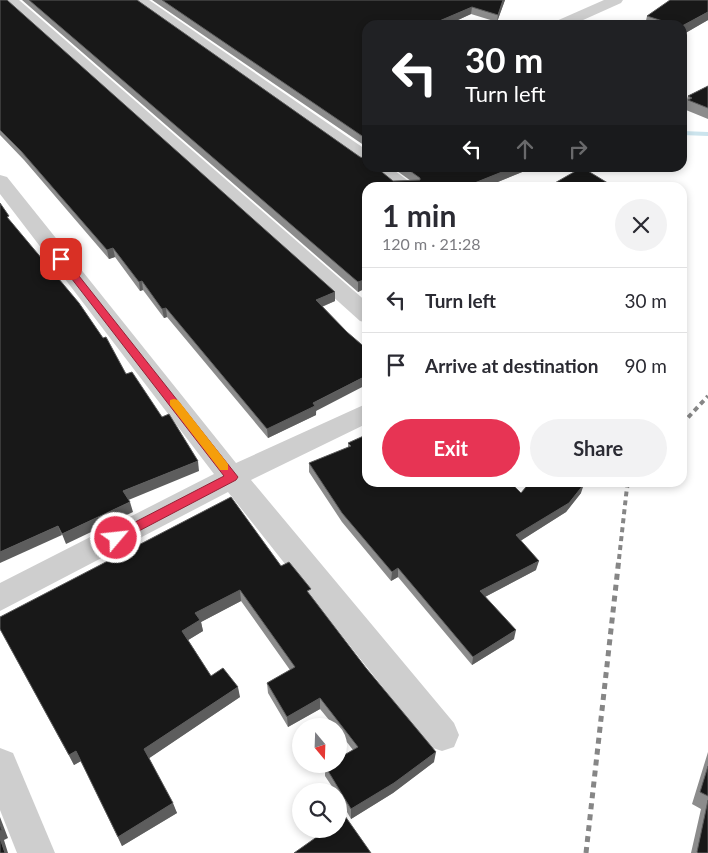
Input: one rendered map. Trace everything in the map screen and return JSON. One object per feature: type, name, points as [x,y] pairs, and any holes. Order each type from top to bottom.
[{"type":"street","points":[[10,0],[362,311]]},
{"type":"street","points":[[570,20],[616,0]]},
{"type":"street","points":[[141,1],[362,156]]},
{"type":"street","points":[[385,172],[399,182]]},
{"type":"street","points":[[0,181],[232,477],[442,735]]},
{"type":"street","points":[[0,598],[232,477],[362,415]]},
{"type":"street","points":[[0,765],[36,853]]},
{"type":"building","points":[[0,0],[7,0],[335,292],[316,300],[362,345],[362,378],[313,403],[315,406],[267,429],[166,308],[162,309],[142,281],[139,282],[113,248],[107,250],[21,151],[0,130]]},
{"type":"building","points":[[29,0],[137,0],[362,158],[362,172],[382,172],[393,181],[420,180],[412,172],[502,172],[477,182],[362,182],[362,281],[358,282]]},
{"type":"building","points":[[162,0],[503,0],[498,15],[472,7],[442,20],[362,20],[362,136]]},
{"type":"building","points":[[670,0],[708,0],[708,12],[687,23],[687,20],[659,20],[647,16]]},
{"type":"building","points":[[708,86],[708,108],[688,100],[692,98],[688,96]]},
{"type":"building","points":[[574,172],[590,172],[606,182],[556,182]]},
{"type":"building","points":[[0,203],[9,216],[7,217],[79,303],[103,338],[106,337],[126,374],[132,372],[162,417],[169,414],[198,461],[123,491],[130,502],[62,534],[58,526],[0,552]]},
{"type":"building","points":[[362,437],[362,487],[515,487],[521,493],[526,487],[582,487],[569,503],[516,535],[539,561],[480,591],[516,630],[473,657],[398,568],[392,572],[342,513],[309,463],[351,446],[348,443]]},
{"type":"building","points":[[231,497],[281,566],[289,562],[311,589],[307,591],[366,668],[436,752],[394,783],[351,809],[347,802],[347,783],[335,783],[329,773],[347,773],[348,753],[358,747],[348,734],[348,718],[336,718],[320,698],[287,717],[267,683],[295,667],[240,590],[195,613],[200,620],[182,631],[211,676],[223,668],[238,687],[144,749],[173,803],[118,837],[76,751],[69,755],[0,629],[0,617]]},
{"type":"building","points":[[708,766],[708,796],[700,792]]},
{"type":"building","points":[[708,800],[708,853],[698,853],[697,852]]},
{"type":"building","points":[[347,819],[371,853],[294,853],[315,838],[347,838]]},
{"type":"building","points":[[0,838],[5,853],[0,853]]},
{"type":"waterway","points":[[687,133],[708,134]]},
{"type":"railway","points":[[687,419],[708,396]]},
{"type":"railway","points":[[619,559],[627,487]]},
{"type":"railway","points":[[586,853],[619,558]]},
{"type":"slow traffic","points":[[174,403],[224,467]]},
{"type":"route","points":[[61,259],[232,477],[116,538]]}]
